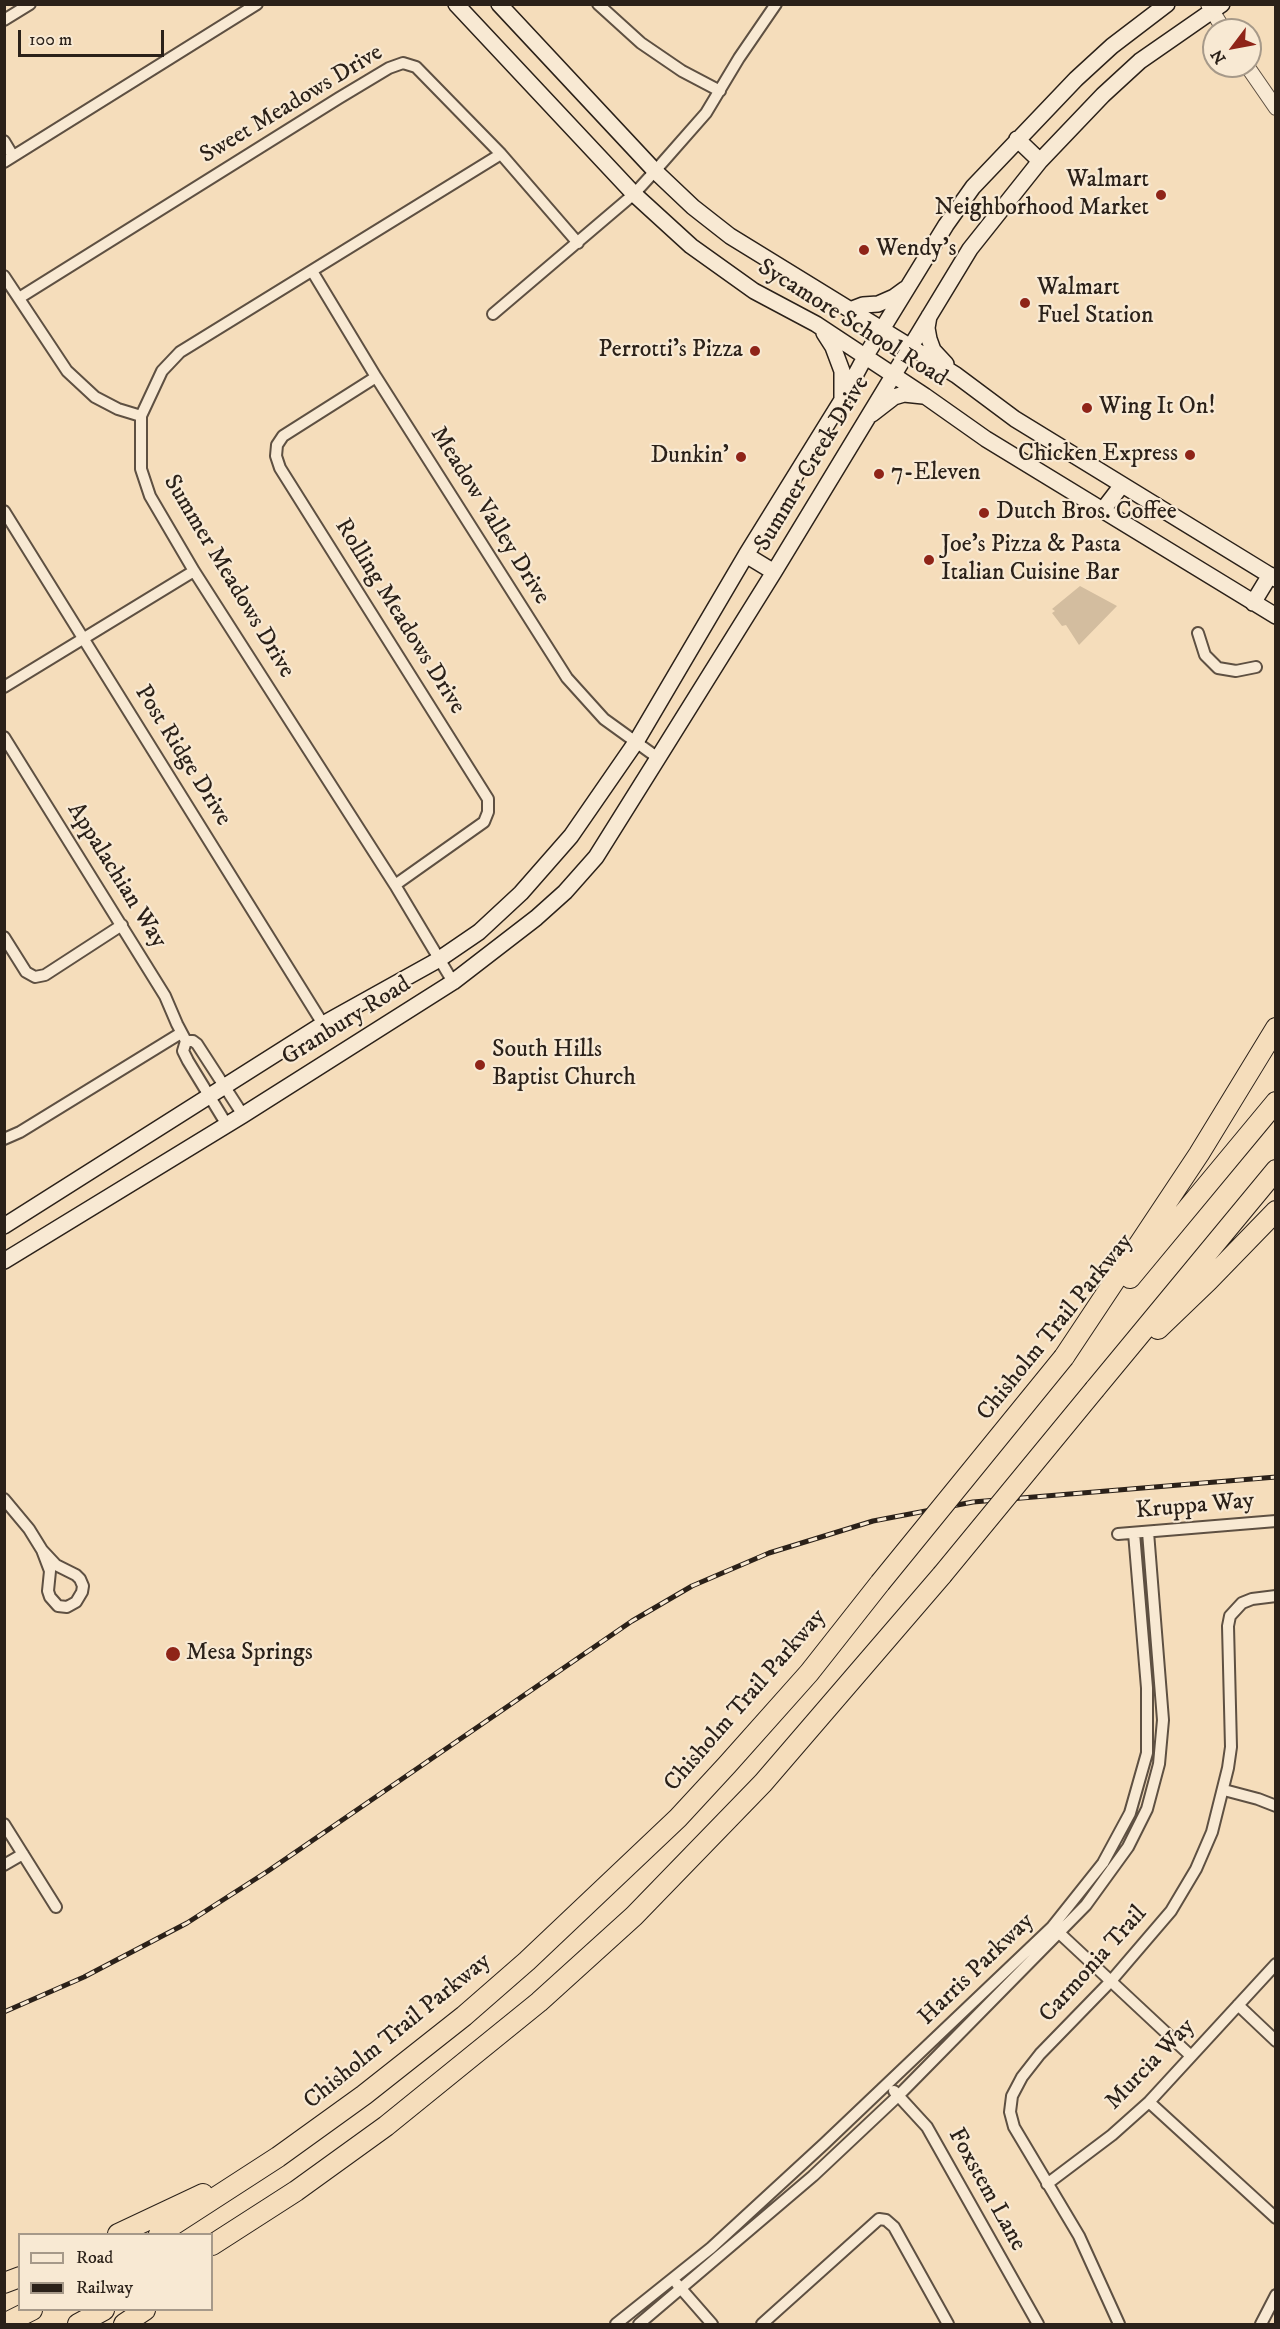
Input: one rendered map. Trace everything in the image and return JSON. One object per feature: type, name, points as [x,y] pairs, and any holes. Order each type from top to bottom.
[{"type":"highway","points":[[1064,1357],[1199,1154],[1275,1028]]},
{"type":"highway","name":"Chisholm Trail Parkway","points":[[162,2233],[278,2157],[364,2095],[465,2016],[598,1895],[678,1818],[809,1673],[1064,1357],[1275,1102]]},
{"type":"highway","points":[[213,2244],[296,2191],[386,2127],[469,2061],[539,2002],[683,1868],[777,1768],[942,1575],[1275,1170]]},
{"type":"highway","points":[[1095,1389],[1208,1281],[1275,1211]]},
{"type":"highway","points":[[122,2233],[278,2157]]},
{"type":"highway","points":[[213,2257],[296,2191]]},
{"type":"highway","points":[[4,2324],[30,2311]]},
{"type":"highway","points":[[78,2325],[102,2311]]},
{"type":"highway","points":[[124,2325],[144,2311]]},
{"type":"main road","name":"Sycamore School Road","points":[[456,4],[634,194],[691,246],[754,291],[816,324],[893,374],[986,439],[1275,616]]},
{"type":"main road","name":"Sycamore School Road","points":[[499,4],[655,171],[693,207],[730,236],[956,375],[1015,419],[1273,577]]},
{"type":"main road","name":"Summer Creek Drive","points":[[636,742],[746,555],[842,400],[865,357],[946,225],[973,187],[1076,79],[1112,46],[1167,4]]},
{"type":"main road","name":"Summer Creek Drive","points":[[658,758],[774,573],[909,346],[970,249],[1040,161],[1103,95],[1140,61],[1214,7]]},
{"type":"main road","points":[[1017,140],[1040,161]]},
{"type":"main road","points":[[850,310],[863,305],[878,304],[894,297],[909,285]]},
{"type":"main road","points":[[930,312],[927,328],[933,350],[956,375]]},
{"type":"main road","points":[[816,324],[834,347],[839,359],[842,371],[842,400]]},
{"type":"main road","points":[[867,417],[894,397],[904,394],[926,396]]},
{"type":"main road","points":[[1102,511],[1122,485]]},
{"type":"main road","points":[[746,555],[774,573]]},
{"type":"main road","points":[[1253,603],[1273,577]]},
{"type":"main road","name":"Granbury Road","points":[[4,1226],[323,1024],[438,960],[479,932],[521,893],[571,836],[636,742]]},
{"type":"main road","name":"Granbury Road","points":[[4,1261],[227,1125],[453,982],[536,918],[565,892],[596,856],[658,758]]},
{"type":"street","points":[[4,20],[30,4]]},
{"type":"street","points":[[4,141],[9,159],[257,4]]},
{"type":"street","points":[[598,4],[641,43],[682,71],[720,91]]},
{"type":"street","points":[[493,314],[634,194],[655,171],[706,113],[739,58],[776,4]]},
{"type":"street","name":"Sweet Meadows Drive","points":[[19,298],[339,98],[389,68],[403,63],[416,67],[501,154],[578,243]]},
{"type":"street","points":[[1256,78],[1275,108]]},
{"type":"street","name":"Summer Meadows Drive","points":[[453,982],[395,885],[194,571],[150,496],[141,469],[141,416],[162,370],[180,352],[501,154]]},
{"type":"street","name":"Meadow Valley Drive","points":[[312,271],[376,377],[567,678],[604,719],[658,758]]},
{"type":"street","points":[[4,276],[67,371],[95,397],[118,410],[141,416]]},
{"type":"street","name":"Rolling Meadows Drive","points":[[376,377],[283,436],[277,445],[276,456],[280,468],[488,799],[488,812],[484,822],[395,885]]},
{"type":"street","name":"Post Ridge Drive","points":[[4,511],[323,1024]]},
{"type":"street","points":[[4,687],[194,571]]},
{"type":"street","points":[[1198,633],[1205,655],[1218,668],[1236,672],[1256,667]]},
{"type":"street","name":"Appalachian Way","points":[[4,737],[165,996],[184,1036],[183,1051],[227,1125]]},
{"type":"street","points":[[4,937],[26,972],[35,977],[45,975],[122,925]]},
{"type":"street","points":[[4,1139],[20,1132],[184,1036]]},
{"type":"street","name":"Appalachian Way","points":[[184,1036],[197,1044],[243,1115]]},
{"type":"street","points":[[4,1498],[29,1529],[42,1550],[50,1571],[48,1591],[50,1597],[57,1606],[62,1607],[76,1602],[82,1592],[83,1586],[80,1579],[56,1564],[42,1550]]},
{"type":"street","name":"Kruppa Way","points":[[1118,1534],[1275,1521]]},
{"type":"street","name":"Harris Parkway","points":[[616,2325],[673,2280],[758,2206],[887,2084],[1086,1905],[1128,1847],[1147,1809],[1159,1764],[1163,1720],[1148,1532]]},
{"type":"street","name":"Harris Parkway","points":[[639,2325],[813,2176],[898,2096],[1056,1930],[1121,1834],[1145,1765],[1149,1725],[1134,1533]]},
{"type":"street","name":"Carmonia Trail","points":[[1119,2325],[1079,2236],[1014,2127],[1010,2112],[1012,2096],[1022,2077],[1040,2054],[1111,1981],[1171,1911],[1196,1869],[1212,1832],[1224,1790],[1231,1747],[1228,1626],[1230,1616],[1242,1603],[1252,1599],[1275,1596]]},
{"type":"street","points":[[1224,1790],[1258,1798],[1275,1806]]},
{"type":"street","points":[[4,1824],[56,1907]]},
{"type":"street","points":[[4,1865],[23,1854]]},
{"type":"street","points":[[1056,1930],[1191,2056]]},
{"type":"street","name":"Murcia Way","points":[[1047,2184],[1112,2135],[1149,2102],[1275,1964]]},
{"type":"street","points":[[1238,2005],[1275,2042]]},
{"type":"street","name":"Foxstem Lane","points":[[887,2084],[927,2127],[1038,2325]]},
{"type":"street","points":[[1149,2102],[1275,2218]]},
{"type":"street","points":[[762,2325],[879,2219],[886,2220],[894,2227],[948,2325]]},
{"type":"street","points":[[673,2280],[712,2325]]},
{"type":"street","points":[[1261,2325],[1275,2295]]},
{"type":"shaded area","points":[[1080,586],[1117,606],[1079,645],[1066,625],[1062,626],[1052,613],[1055,611],[1052,609]]},
{"type":"railway","points":[[4,2012],[84,1977],[187,1923],[268,1871],[632,1621],[692,1586],[769,1553],[873,1521],[973,1502],[1276,1477]]},
{"type":"place","name":"Walmart Neighborhood Market","points":[[1161,195]]},
{"type":"place","name":"Wendy's","points":[[864,250]]},
{"type":"place","name":"Walmart Fuel Station","points":[[1025,303]]},
{"type":"place","name":"Perrotti's Pizza","points":[[755,351]]},
{"type":"place","name":"Wing It On!","points":[[1087,408]]},
{"type":"place","name":"Chicken Express","points":[[1190,455]]},
{"type":"place","name":"Dunkin'","points":[[741,457]]},
{"type":"place","name":"7-Eleven","points":[[879,474]]},
{"type":"place","name":"Dutch Bros. Coffee","points":[[984,513]]},
{"type":"place","name":"Joe's Pizza & Pasta Italian Cuisine Bar","points":[[929,560]]},
{"type":"place","name":"South Hills Baptist Church","points":[[480,1065]]},
{"type":"place","name":"Mesa Springs","points":[[173,1654]]}]
